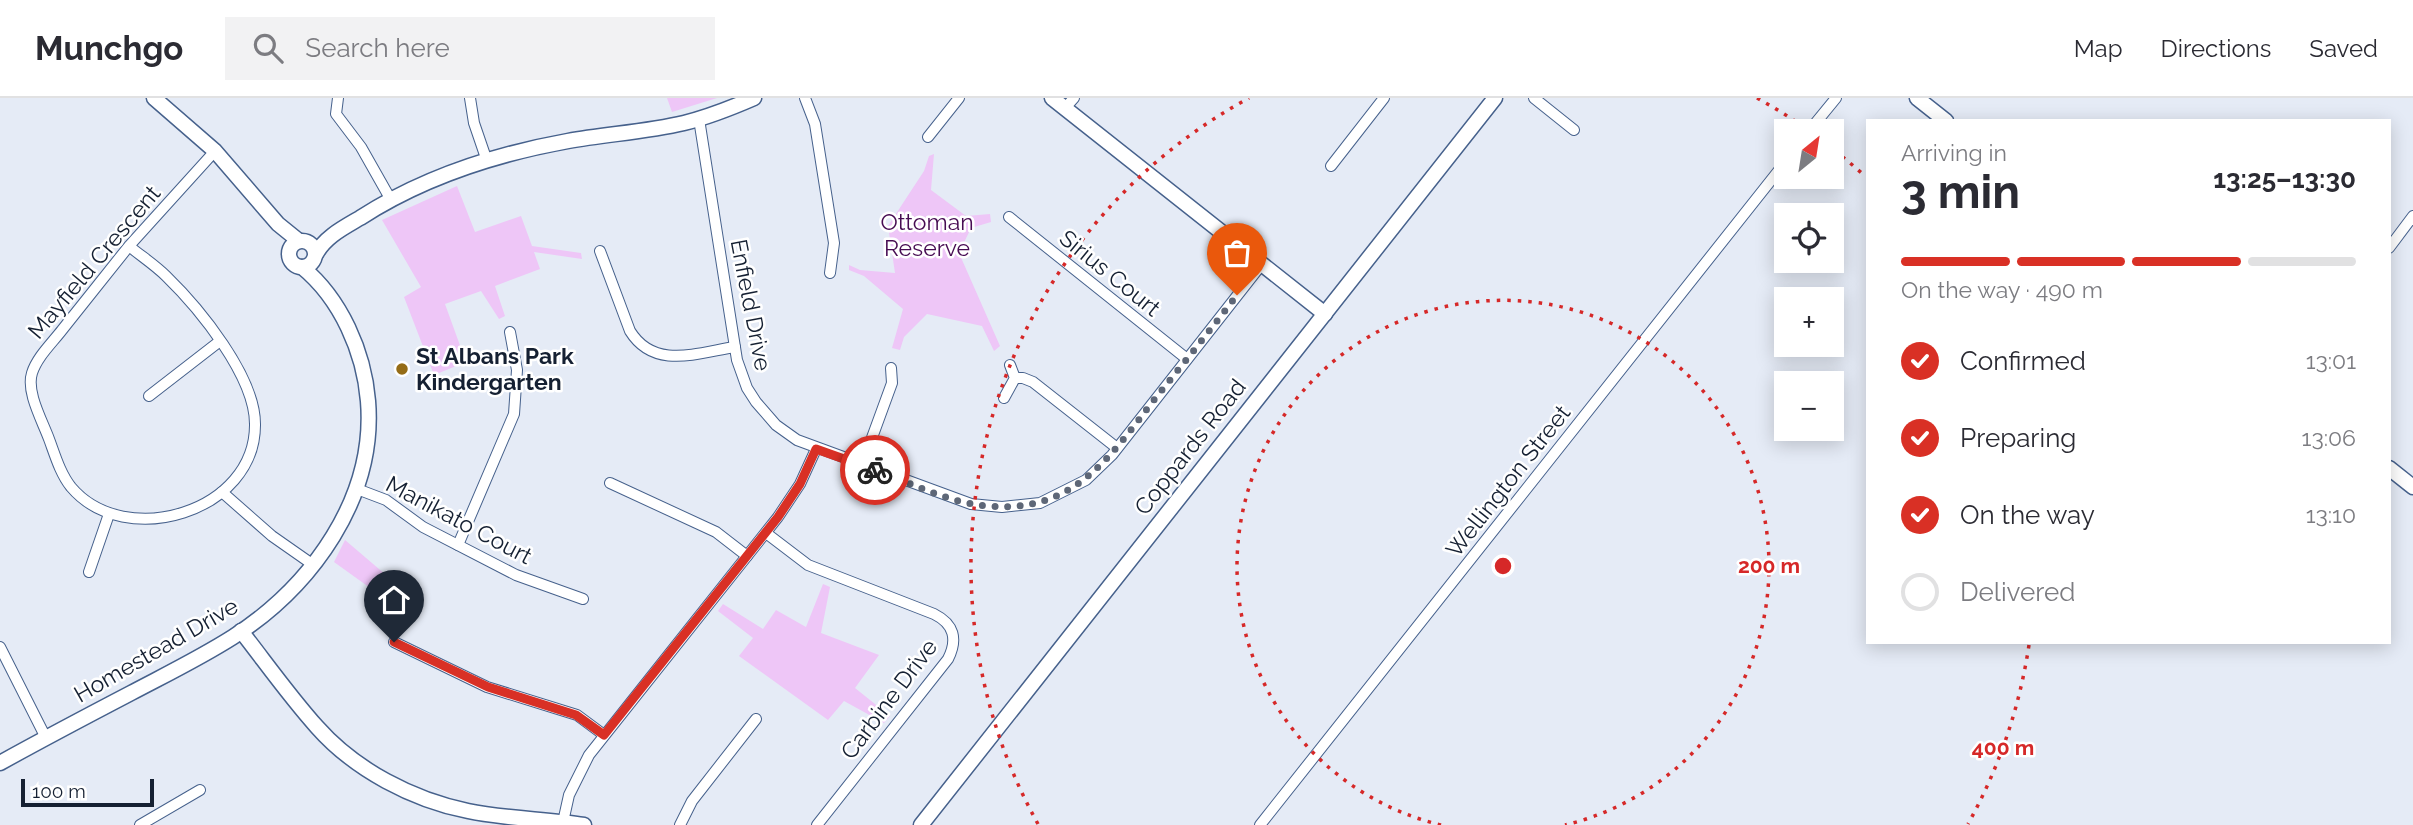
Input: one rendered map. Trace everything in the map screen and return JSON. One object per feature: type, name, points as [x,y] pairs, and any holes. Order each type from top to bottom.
[{"type":"street","points":[[154,98],[215,151],[278,224],[299,244],[314,247],[311,260]]},
{"type":"street","points":[[338,98],[336,114],[361,147],[390,200]]},
{"type":"street","points":[[470,98],[474,122],[487,161]]},
{"type":"street","points":[[299,244],[292,262],[311,260],[326,240],[390,200],[487,161],[565,142],[699,119],[754,98]]},
{"type":"street","points":[[805,98],[815,124],[834,243],[830,273]]},
{"type":"street","points":[[928,137],[959,98]]},
{"type":"street","points":[[1052,98],[1070,103],[1325,314]]},
{"type":"street","points":[[1331,166],[1384,98]]},
{"type":"street","name":"Coppards Road","points":[[921,825],[1495,98]]},
{"type":"street","points":[[1534,98],[1574,130]]},
{"type":"street","points":[[1819,119],[1836,98]]},
{"type":"street","points":[[1917,98],[1943,119]]},
{"type":"street","name":"Enfield Drive","points":[[699,119],[741,372],[747,388],[761,409],[787,434],[816,449],[971,504],[1021,506],[1055,497],[1086,480],[1117,448],[1262,264]]},
{"type":"street","name":"Mayfield Crescent","points":[[215,151],[129,246],[41,356],[31,380],[33,395],[64,477],[89,503],[109,514],[139,519],[172,516],[200,506],[222,492]]},
{"type":"street","name":"Wellington Street","points":[[1260,825],[1774,176]]},
{"type":"street","points":[[2391,245],[2413,216]]},
{"type":"street","name":"Sirius Court","points":[[1009,217],[1186,359]]},
{"type":"street","points":[[299,244],[335,234]]},
{"type":"street","points":[[129,246],[170,280],[220,341],[253,403],[255,426],[251,450],[237,475],[222,492],[272,536],[312,564]]},
{"type":"street","points":[[600,251],[630,331],[645,349],[657,355],[673,356],[736,347]]},
{"type":"street","name":"Homestead Drive","points":[[0,763],[205,654],[241,631],[276,603],[312,564],[342,522],[357,489],[366,453],[369,429],[367,390],[356,347],[311,260]]},
{"type":"street","points":[[457,545],[514,414],[517,370],[510,332]]},
{"type":"street","points":[[149,396],[220,341]]},
{"type":"street","points":[[1004,398],[1015,378],[1010,365]]},
{"type":"street","points":[[862,465],[892,383],[891,368]]},
{"type":"street","points":[[1015,378],[1032,382],[1117,448]]},
{"type":"street","points":[[563,822],[569,795],[589,755],[766,533],[790,500],[816,449]]},
{"type":"street","points":[[2391,470],[2413,487]]},
{"type":"street","points":[[610,483],[710,529],[747,556]]},
{"type":"street","name":"Manikato Court","points":[[357,489],[386,500],[423,527],[516,575],[583,599]]},
{"type":"street","points":[[89,572],[109,514]]},
{"type":"street","name":"Carbine Drive","points":[[766,533],[808,565],[943,618],[949,624],[954,640],[948,659],[817,825]]},
{"type":"street","points":[[241,631],[318,729],[366,768],[419,797],[446,806],[501,820],[584,825]]},
{"type":"street","points":[[394,642],[488,687],[576,715],[604,735]]},
{"type":"street","points":[[0,647],[46,738]]},
{"type":"street","points":[[680,825],[692,801],[756,719]]},
{"type":"street","points":[[140,825],[200,790]]},
{"type":"green space","points":[[667,98],[717,98],[672,112]]},
{"type":"green space","name":"Ottoman Reserve","points":[[934,154],[931,190],[966,216],[990,214],[991,222],[971,228],[959,253],[1000,346],[994,351],[982,326],[927,314],[904,337],[900,350],[892,348],[903,309],[864,276],[849,270],[849,265],[860,270],[895,273],[888,226],[924,171],[929,156]]},
{"type":"green space","points":[[457,186],[475,232],[521,216],[532,246],[581,253],[582,259],[534,252],[540,269],[495,286],[505,316],[499,319],[481,291],[445,304],[466,362],[434,375],[404,297],[421,287],[382,220]]},
{"type":"green space","points":[[345,540],[386,575],[407,584],[402,628],[384,627],[373,590],[334,562]]},
{"type":"green space","points":[[823,584],[830,587],[821,633],[879,655],[855,688],[890,716],[884,723],[844,701],[828,720],[739,656],[753,638],[718,611],[723,604],[763,629],[776,610],[806,627]]},
{"type":"way so far","points":[[875,470],[971,504],[1021,506],[1055,497],[1086,480],[1112,455],[1237,295]]},
{"type":"place","name":"St Albans Park Kindergarten","points":[[402,369]]},
{"type":"route","points":[[394,642],[470,680],[576,715],[604,735],[778,517],[800,484],[816,449],[875,470]]}]
